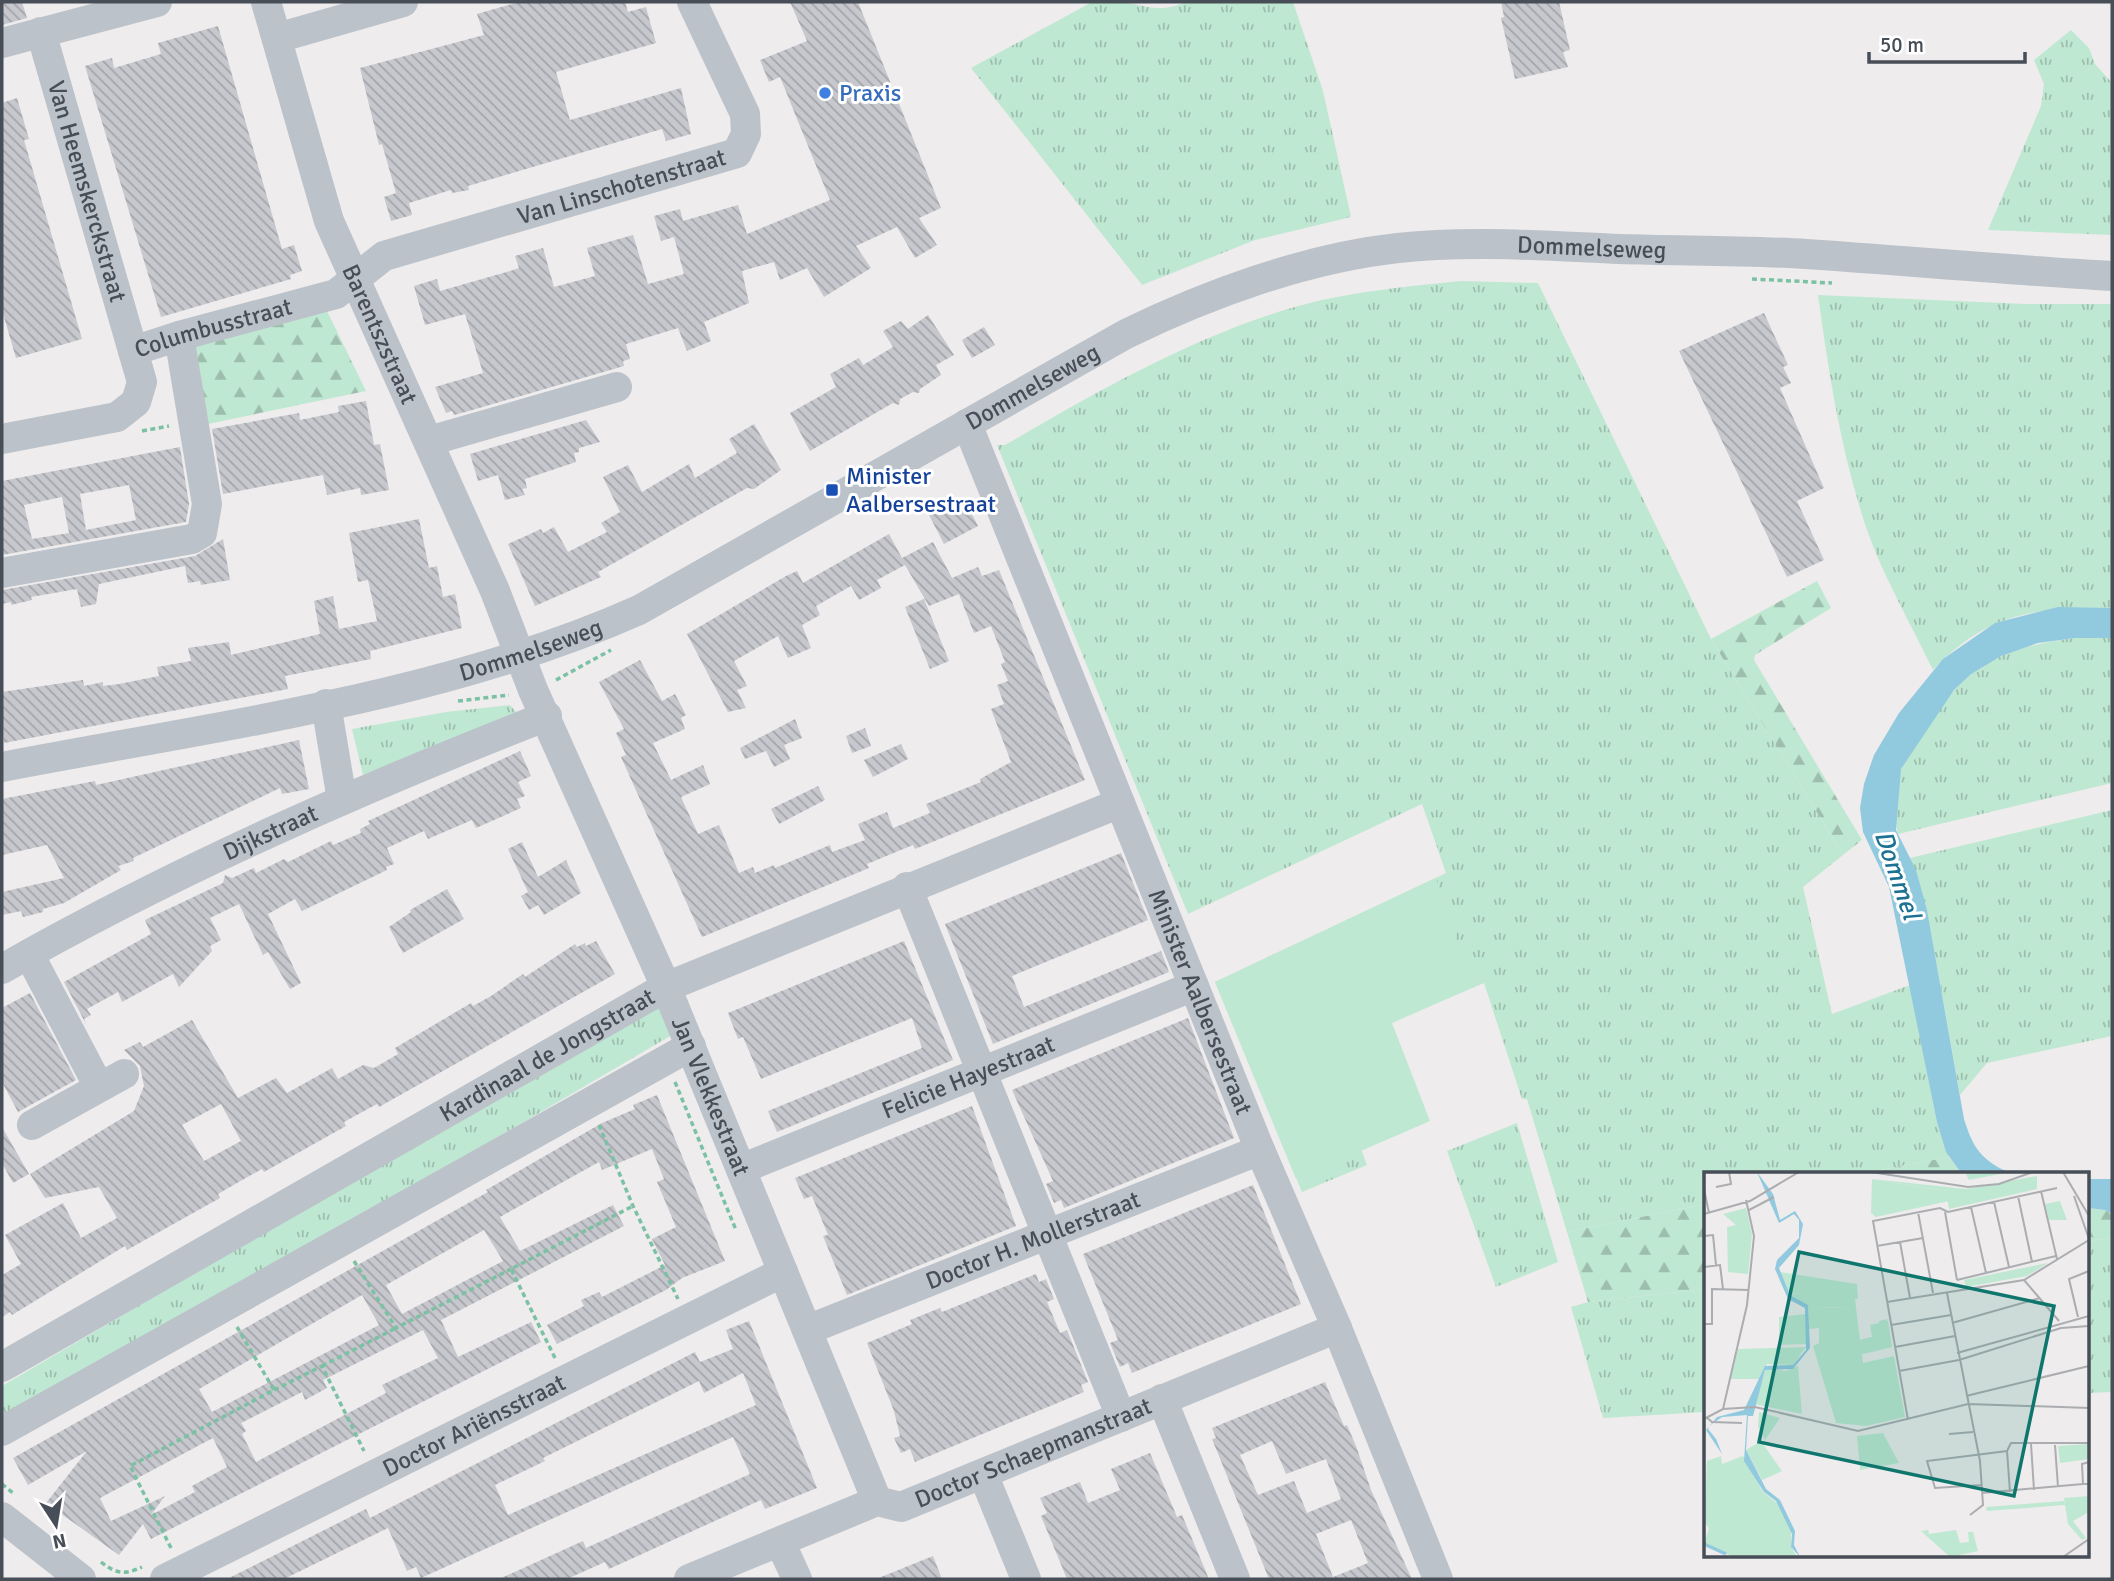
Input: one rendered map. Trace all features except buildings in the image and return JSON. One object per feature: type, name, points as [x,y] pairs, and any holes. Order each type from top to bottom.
[{"type":"street","points":[[2,43],[158,2]]},
{"type":"street","name":"Barentszstraat","points":[[266,2],[329,221],[495,592],[518,657]]},
{"type":"street","points":[[277,38],[403,2]]},
{"type":"street","name":"Van Linschotenstraat","points":[[354,279],[384,256],[737,153],[746,134],[745,114],[692,2]]},
{"type":"street","name":"Van Heemskerckstraat","points":[[41,32],[133,351]]},
{"type":"street","name":"Dommelseweg","points":[[2,767],[326,704],[518,657],[575,638],[639,610],[1055,372],[1186,305],[1262,278],[1396,248],[1441,245],[1803,254],[2112,276]]},
{"type":"street","name":"Columbusstraat","points":[[2,439],[117,417],[136,402],[142,382],[133,351],[336,294],[354,279]]},
{"type":"street","points":[[2,573],[192,539],[202,533],[207,503],[179,336]]},
{"type":"street","points":[[429,441],[617,387]]},
{"type":"street","name":"Minister Aalbersestraat","points":[[967,424],[1260,1150],[1337,1328],[1438,1579]]},
{"type":"street","name":"Jan Vlekkestraat","points":[[518,657],[547,716],[667,987],[877,1501]]},
{"type":"street","points":[[326,704],[342,800]]},
{"type":"street","name":"Dijkstraat","points":[[2,969],[149,889],[342,800],[547,716]]},
{"type":"street","name":"Kardinaal de Jongstraat","points":[[2,1367],[667,987],[907,887],[1121,803]]},
{"type":"street","points":[[907,887],[1121,1417]]},
{"type":"street","points":[[29,954],[111,1081],[32,1125]]},
{"type":"street","name":"Felicie Hayestraat","points":[[741,1169],[1194,986]]},
{"type":"street","points":[[2,1431],[691,1046]]},
{"type":"street","name":"Doctor H. Mollerstraat","points":[[807,1330],[1260,1150]]},
{"type":"street","name":"Doctor Ariënsstraat","points":[[161,1566],[783,1272]]},
{"type":"street","name":"Doctor Schaepmanstraat","points":[[689,1579],[781,1544],[877,1501],[901,1507],[1337,1328]]},
{"type":"street","points":[[1162,1399],[1235,1579]]},
{"type":"street","points":[[984,1474],[1026,1579]]},
{"type":"street","points":[[12,1508],[87,1568]]},
{"type":"street","points":[[781,1544],[797,1579]]},
{"type":"path","points":[[1748,279],[1844,284]]},
{"type":"path","name":"Dommelseweg","points":[[533,690],[621,645]]},
{"type":"path","points":[[674,1080],[738,1234]]},
{"type":"path","points":[[597,1122],[633,1206],[679,1301],[690,1296]]},
{"type":"path","points":[[87,1568],[124,1574],[161,1566],[130,1466],[633,1206]]},
{"type":"path","points":[[354,1260],[396,1328]]},
{"type":"path","points":[[511,1269],[556,1360],[545,1366]]},
{"type":"path","points":[[231,1316],[274,1390]]},
{"type":"path","points":[[322,1366],[366,1457]]},
{"type":"path","points":[[2,1484],[12,1508]]},
{"type":"green space","points":[[1092,2],[1120,2],[1160,8],[1186,2],[1293,2],[1323,91],[1351,217],[1255,240],[1142,285],[971,68]]},
{"type":"green space","points":[[2071,30],[2089,48],[2095,64],[2112,83],[2112,235],[1988,230],[2041,106],[2044,84],[2034,60]]},
{"type":"green space","points":[[1461,281],[1538,283],[1711,639],[1843,855],[1803,887],[1832,1014],[1910,985],[1937,1122],[1949,1157],[1869,1172],[1704,1172],[1704,1204],[1567,1232],[1527,1099],[1522,1099],[1484,983],[1411,1013],[1326,1055],[1367,1165],[1302,1192],[1215,982],[1446,873],[1422,804],[1188,914],[997,445],[1005,445],[1143,369],[1214,336],[1288,309],[1330,298]]},
{"type":"green space","points":[[1818,295],[2026,304],[2112,304],[2112,608],[2060,609],[2015,617],[1973,636],[1933,670],[1881,566],[1858,501],[1837,414]]},
{"type":"green space","points":[[327,311],[366,391],[203,425],[189,345]]},
{"type":"green space","points":[[1817,581],[1831,608],[1755,655],[1754,660],[1862,840],[1843,855],[1711,639]]},
{"type":"green space","points":[[2075,638],[2112,638],[2112,783],[1898,834],[1896,802],[1901,770],[1921,735],[1962,681],[1982,666],[2007,653]]},
{"type":"green space","points":[[510,705],[520,717],[363,775],[352,729],[446,712]]},
{"type":"green space","points":[[2112,810],[2112,1036],[1987,1063],[1960,1095],[1927,911],[1910,858]]},
{"type":"green space","points":[[1436,878],[1472,988],[1392,1023],[1430,1121],[1296,1179],[1215,982]]},
{"type":"green space","points":[[660,1000],[677,1032],[2,1428],[2,1386]]},
{"type":"green space","points":[[1517,1123],[1558,1262],[1496,1287],[1447,1151]]},
{"type":"green space","points":[[1949,1157],[1960,1172],[1869,1172]]},
{"type":"green space","points":[[1704,1204],[1704,1289],[1588,1302],[1567,1232]]},
{"type":"green space","points":[[2090,1208],[2112,1214],[2112,1238],[2090,1241]]},
{"type":"green space","points":[[2112,1238],[2112,1392],[2090,1393],[2090,1241]]},
{"type":"green space","points":[[1704,1289],[1704,1412],[1603,1418],[1571,1307],[1588,1302]]},
{"type":"water","name":"Dommel","points":[[2058,607],[2112,608],[2112,638],[2075,638],[2038,643],[2001,656],[1971,674],[1954,690],[1901,769],[1896,830],[1916,870],[1927,910],[1964,1119],[1971,1138],[1985,1158],[2008,1172],[1960,1172],[1946,1152],[1937,1122],[1889,887],[1863,832],[1860,808],[1864,784],[1874,755],[1899,713],[1943,659],[1995,623]]},
{"type":"water","points":[[2090,1179],[2112,1179],[2112,1214],[2090,1208]]},
{"type":"place","name":"Praxis","points":[[825,93]]},
{"type":"place","name":"Minister Aalbersestraat","points":[[832,490]]}]
